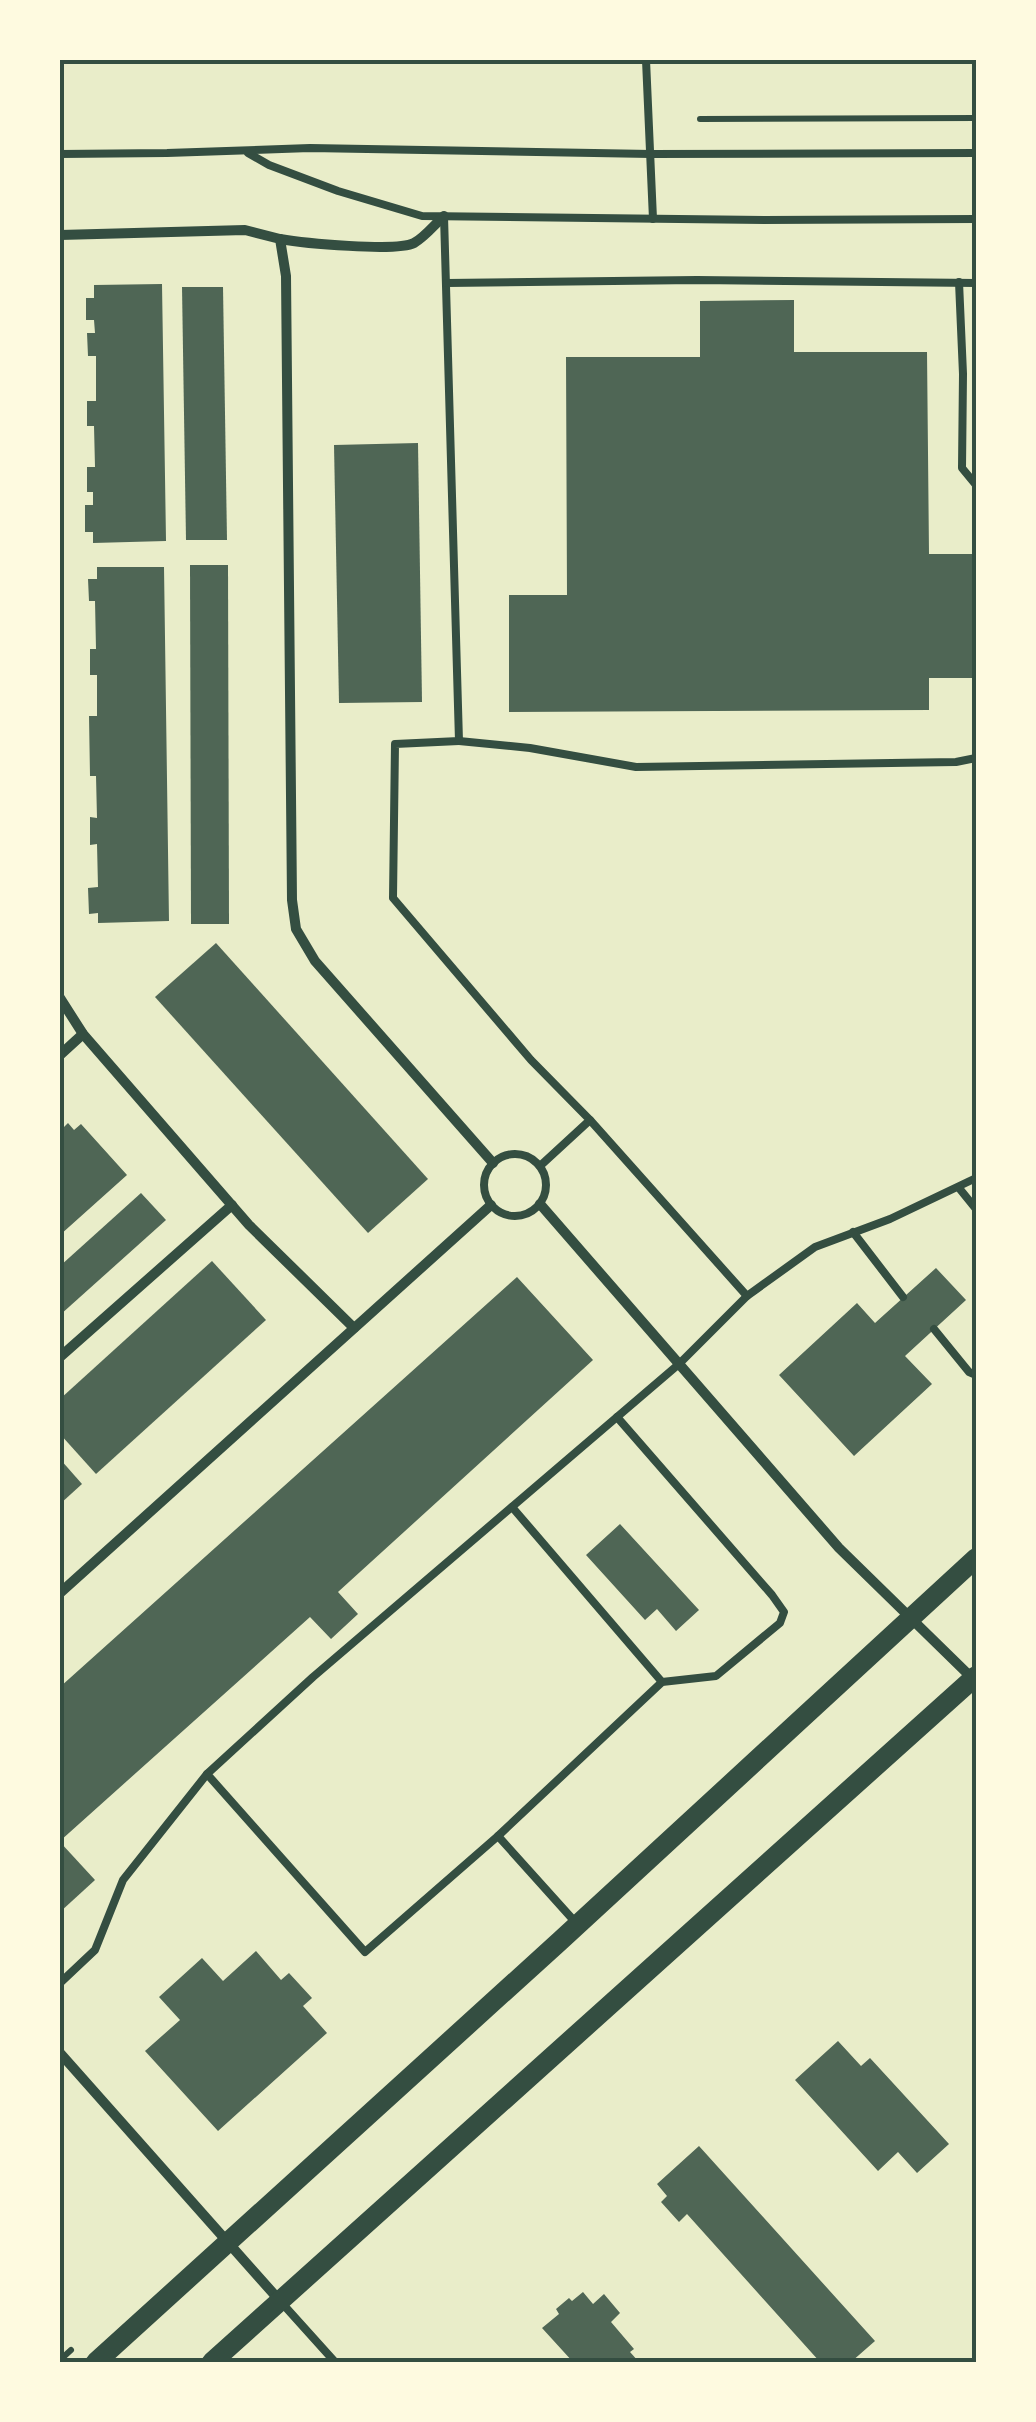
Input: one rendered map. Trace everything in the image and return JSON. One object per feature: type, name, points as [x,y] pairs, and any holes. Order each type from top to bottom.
[{"type":"main road","points":[[96,2362],[976,1558]]},
{"type":"main road","points":[[212,2362],[974,1678]]},
{"type":"street","points":[[60,235],[245,230],[306,244],[381,246],[413,244],[444,216]]},
{"type":"street","points":[[280,239],[286,276],[292,900],[296,929],[315,961],[493,1163]]},
{"type":"street","points":[[60,998],[83,1034],[232,1205],[354,1328]]},
{"type":"street","points":[[60,1054],[83,1034]]},
{"type":"street","points":[[60,1593],[491,1204]]},
{"type":"street","points":[[540,1204],[839,1548],[974,1678]]},
{"type":"street","points":[[60,1357],[232,1205]]},
{"type":"street","points":[[60,2053],[280,2301]]},
{"type":"lane","points":[[646,60],[653,220]]},
{"type":"lane","points":[[60,154],[310,148],[651,154],[976,152]]},
{"type":"lane","points":[[244,151],[338,191],[422,216],[653,220],[976,218]]},
{"type":"lane","points":[[444,216],[460,741]]},
{"type":"lane","points":[[959,282],[962,468],[976,485]]},
{"type":"lane","points":[[446,283],[976,282]]},
{"type":"lane","points":[[747,1296],[590,1120],[530,1060],[393,898],[394,744],[460,741],[530,748],[636,767],[956,762],[976,758]]},
{"type":"lane","points":[[540,1166],[590,1120]]},
{"type":"lane","points":[[513,1154],[526,1156],[540,1166],[546,1187],[540,1204],[521,1215],[510,1215],[491,1204],[484,1178],[493,1163],[513,1154]]},
{"type":"lane","points":[[60,1983],[96,1950],[123,1880],[206,1774],[313,1677],[679,1364],[747,1296],[815,1247],[976,1178]]},
{"type":"lane","points":[[959,1188],[976,1208]]},
{"type":"lane","points":[[853,1232],[904,1297]]},
{"type":"lane","points":[[934,1329],[969,1372],[976,1374]]},
{"type":"lane","points":[[206,1774],[365,1952],[498,1836],[662,1682],[716,1676],[780,1622],[784,1612],[772,1595],[617,1417]]},
{"type":"lane","points":[[512,1507],[662,1682]]},
{"type":"lane","points":[[498,1836],[578,1925]]},
{"type":"lane","points":[[280,2301],[335,2362]]},
{"type":"path","points":[[700,120],[976,118]]},
{"type":"building","points":[[162,284],[166,541],[93,543],[93,532],[85,532],[85,505],[93,505],[93,492],[87,492],[87,467],[95,467],[94,426],[87,426],[87,401],[96,401],[96,356],[88,356],[87,333],[95,333],[94,320],[86,320],[86,298],[94,298],[94,285]]},
{"type":"building","points":[[182,287],[223,287],[227,540],[186,540]]},
{"type":"building","points":[[794,300],[794,352],[927,352],[929,554],[976,554],[976,678],[929,678],[929,710],[509,712],[509,595],[567,595],[566,357],[700,357],[700,301]]},
{"type":"building","points":[[418,443],[422,702],[339,703],[334,445]]},
{"type":"building","points":[[190,565],[228,565],[229,924],[191,924]]},
{"type":"building","points":[[97,567],[164,567],[169,921],[98,923],[98,913],[89,914],[88,888],[98,887],[97,844],[90,845],[90,817],[97,818],[96,776],[90,776],[89,716],[97,716],[97,675],[90,675],[90,649],[96,649],[95,601],[89,601],[88,579],[97,579]]},
{"type":"building","points":[[216,943],[428,1179],[368,1233],[155,997]]},
{"type":"building","points":[[68,1123],[74,1130],[81,1124],[127,1175],[60,1235],[60,1131]]},
{"type":"building","points":[[141,1193],[166,1220],[60,1315],[60,1266]]},
{"type":"building","points":[[212,1261],[266,1320],[96,1474],[60,1434],[60,1399]]},
{"type":"building","points":[[936,1268],[966,1300],[905,1356],[932,1384],[854,1456],[779,1375],[857,1303],[875,1323]]},
{"type":"building","points":[[517,1277],[593,1360],[338,1592],[358,1614],[331,1639],[310,1617],[60,1841],[60,1687]]},
{"type":"building","points":[[60,1459],[82,1484],[60,1504]]},
{"type":"building","points":[[620,1524],[699,1610],[676,1631],[657,1609],[645,1620],[586,1555]]},
{"type":"building","points":[[60,1842],[95,1880],[60,1912]]},
{"type":"building","points":[[256,1951],[281,1980],[289,1973],[312,1998],[303,2006],[327,2033],[218,2131],[145,2051],[180,2020],[159,1997],[202,1958],[223,1981]]},
{"type":"building","points":[[838,2041],[861,2066],[870,2058],[949,2144],[917,2173],[898,2152],[878,2171],[795,2080]]},
{"type":"building","points":[[699,2146],[875,2341],[851,2362],[820,2362],[687,2214],[679,2222],[661,2202],[667,2196],[657,2184]]},
{"type":"building","points":[[583,2292],[593,2304],[604,2294],[620,2313],[611,2322],[634,2349],[630,2352],[639,2362],[573,2362],[542,2328],[559,2314],[556,2309]]}]
